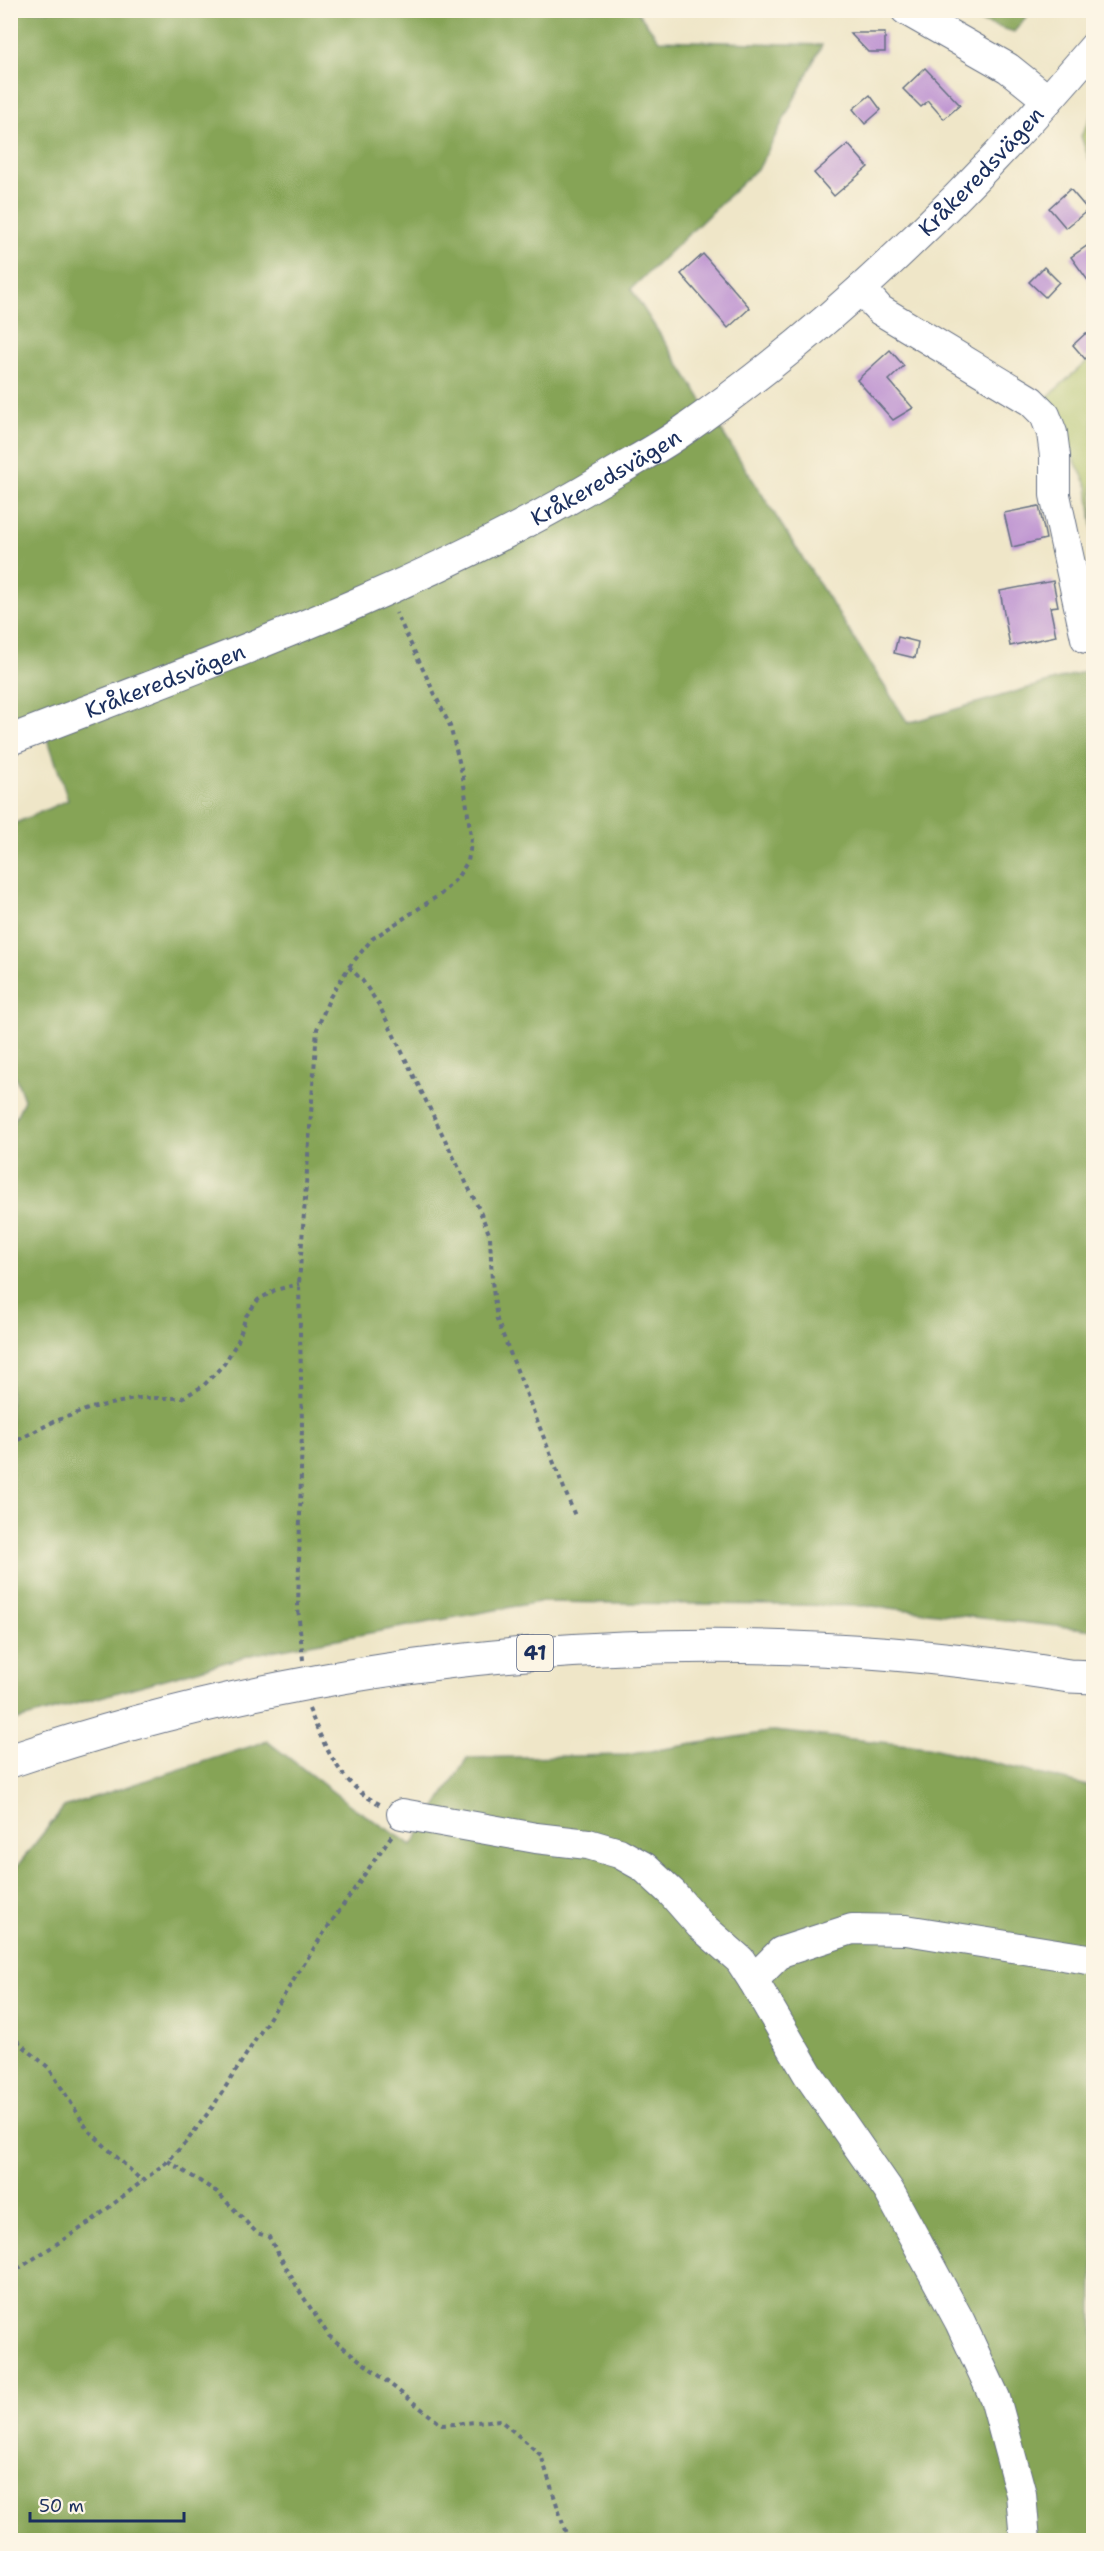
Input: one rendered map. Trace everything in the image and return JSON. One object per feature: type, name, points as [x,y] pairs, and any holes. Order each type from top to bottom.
[{"type":"main road","name":"41","points":[[10,1761],[186,1709],[307,1682],[451,1662],[580,1649],[732,1646],[893,1654],[1085,1679]]},
{"type":"street","points":[[906,10],[1008,68],[1048,100]]},
{"type":"street","name":"Kråkeredsvägen","points":[[10,740],[386,592],[542,516],[675,436],[798,344],[861,289],[996,157],[1094,47]]},
{"type":"street","points":[[861,289],[880,310],[1031,401],[1045,415],[1052,433],[1055,456],[1055,495],[1086,638]]},
{"type":"street","points":[[389,1808],[525,1836],[588,1844],[619,1852],[644,1867],[672,1893],[700,1926],[740,1960],[808,2074],[889,2191],[960,2322],[995,2398],[1021,2494],[1025,2541]]},
{"type":"street","points":[[753,1980],[781,1952],[852,1929],[906,1930],[1094,1960]]},
{"type":"path","points":[[10,2274],[89,2223],[168,2161],[187,2141],[214,2105],[323,1934],[377,1854],[399,1826],[389,1808],[358,1789],[336,1766],[325,1747],[308,1706],[298,1609],[302,1426],[298,1284],[317,1029],[330,997],[349,967],[372,939],[441,894],[457,878],[468,861],[471,837],[463,777],[450,726],[386,592]]},
{"type":"path","points":[[349,967],[362,980],[379,1005],[479,1209],[490,1236],[497,1320],[575,1516]]},
{"type":"path","points":[[10,1444],[53,1422],[91,1408],[140,1398],[182,1398],[203,1386],[224,1364],[238,1341],[246,1316],[258,1300],[275,1290],[298,1284]]},
{"type":"path","points":[[10,2035],[49,2068],[88,2130],[142,2181]]},
{"type":"path","points":[[168,2161],[217,2192],[257,2233],[268,2237],[300,2292],[330,2336],[442,2425],[500,2420],[541,2455],[568,2541]]},
{"type":"green space","points":[[636,10],[659,40],[822,45],[760,166],[631,289],[908,723],[1093,669],[1093,1630],[871,1606],[539,1602],[255,1654],[11,1722],[10,1129],[24,1100],[11,1064],[11,825],[68,800],[39,712],[11,723],[11,11]]},
{"type":"green space","points":[[947,11],[1031,11],[1014,32]]},
{"type":"green space","points":[[1093,112],[1093,171],[1081,136]]},
{"type":"green space","points":[[1093,356],[1093,532],[1088,487],[1044,400]]},
{"type":"green space","points":[[774,1731],[928,1747],[1093,1787],[1093,2540],[11,2540],[10,1875],[64,1807],[267,1741],[354,1808],[412,1845],[467,1758],[626,1755]]},
{"type":"building","points":[[850,33],[885,33],[885,52],[868,52]]},
{"type":"building","points":[[925,68],[960,105],[944,119],[928,101],[921,107],[903,89]]},
{"type":"building","points":[[870,95],[881,110],[865,124],[853,109]]},
{"type":"building","points":[[848,144],[868,167],[834,196],[814,173]]},
{"type":"building","points":[[1070,189],[1088,210],[1066,228],[1049,208]]},
{"type":"building","points":[[1094,241],[1094,289],[1071,257]]},
{"type":"building","points":[[703,254],[750,308],[728,328],[681,274]]},
{"type":"building","points":[[1044,267],[1059,282],[1045,297],[1029,282]]},
{"type":"building","points":[[1086,333],[1094,342],[1094,351],[1085,359],[1073,345]]},
{"type":"building","points":[[890,350],[904,366],[889,380],[913,408],[893,420],[857,380]]},
{"type":"building","points":[[1039,506],[1046,539],[1012,547],[1004,513]]},
{"type":"building","points":[[1053,581],[1058,606],[1050,607],[1056,636],[1010,646],[1000,591]]},
{"type":"building","points":[[898,637],[918,642],[915,658],[894,653]]}]
